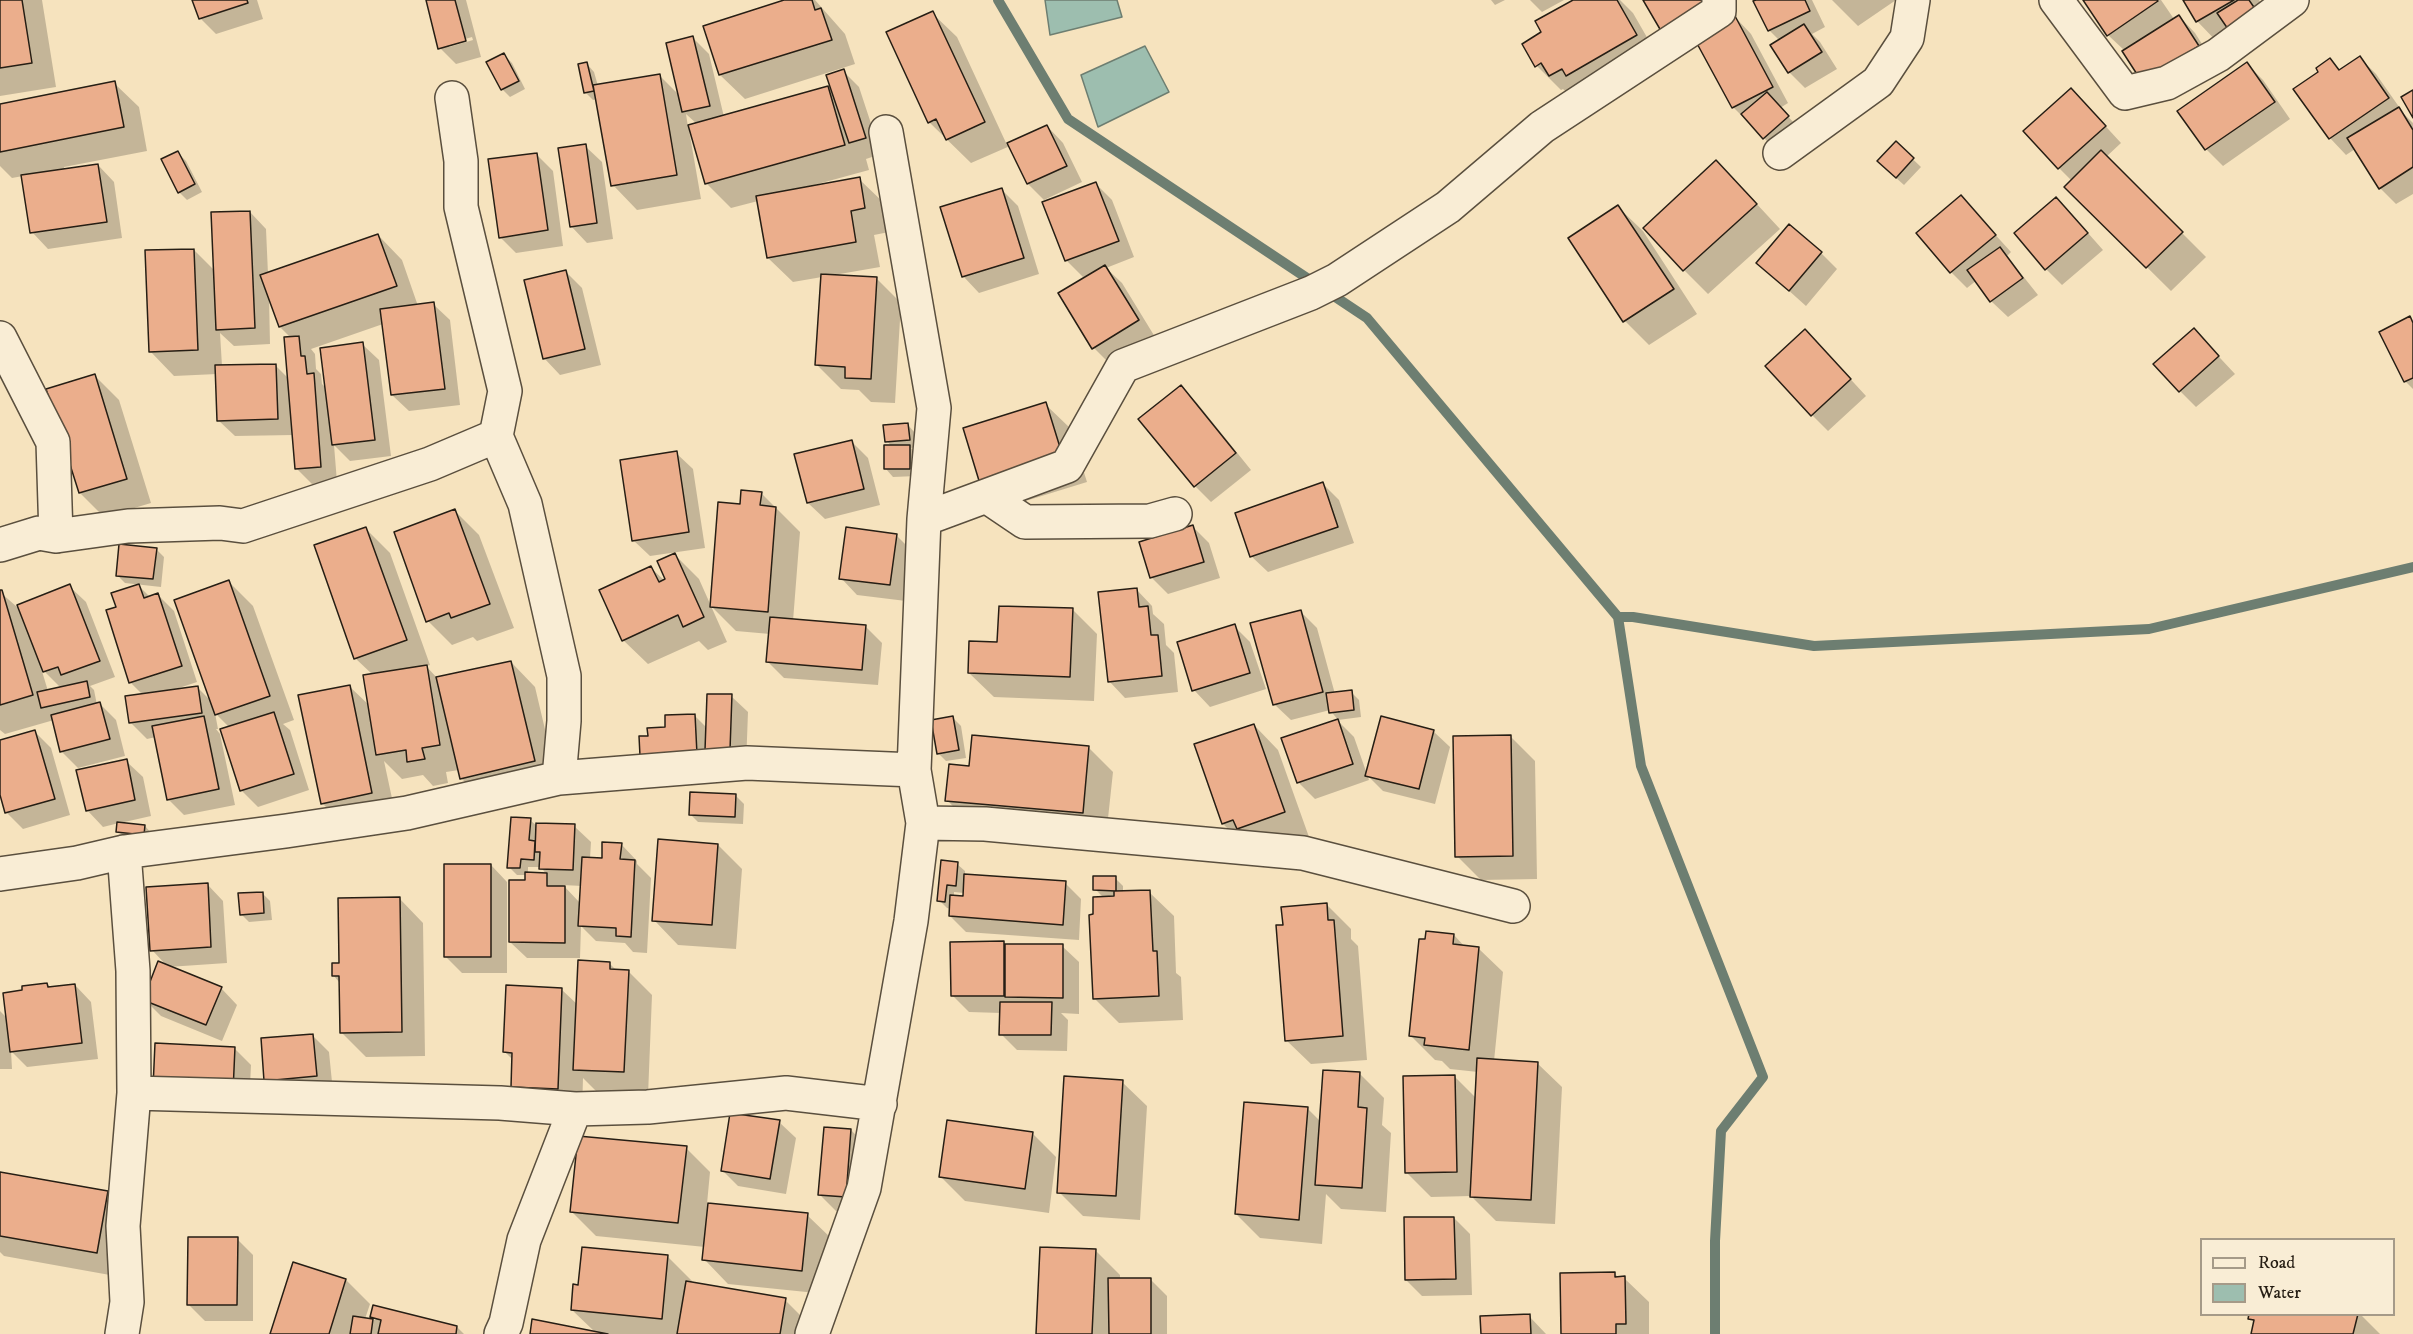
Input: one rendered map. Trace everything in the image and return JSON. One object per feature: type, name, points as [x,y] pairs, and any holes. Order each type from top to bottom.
[{"type":"street","points":[[924,519],[1067,466],[1123,366],[1324,287],[1448,207],[1542,127],[1719,11],[1719,0]]},
{"type":"street","points":[[1780,153],[1878,82],[1907,38],[1913,0]]},
{"type":"street","points":[[2056,0],[2125,93],[2167,83],[2208,61],[2292,0]]},
{"type":"street","points":[[452,98],[461,161],[461,207],[504,391],[496,436],[525,504],[564,676],[564,721],[559,778]]},
{"type":"street","points":[[812,1334],[864,1188],[911,921],[923,823],[914,770],[924,519],[934,408],[886,132]]},
{"type":"street","points":[[0,338],[53,442],[56,536]]},
{"type":"street","points":[[0,545],[39,533],[56,536],[128,526],[220,523],[243,526],[430,464],[496,436]]},
{"type":"street","points":[[988,497],[1024,522],[1150,521],[1175,514]]},
{"type":"street","points":[[0,874],[77,863],[124,852],[407,813],[559,778],[747,763],[914,770]]},
{"type":"street","points":[[923,823],[1008,826],[1304,853],[1513,906]]},
{"type":"street","points":[[122,1334],[127,1302],[123,1226],[134,1093],[133,971],[124,852]]},
{"type":"street","points":[[134,1093],[500,1103],[575,1109],[648,1107],[786,1093],[880,1104]]},
{"type":"street","points":[[501,1334],[506,1323],[524,1240],[575,1109]]},
{"type":"water","points":[[1045,0],[1117,0],[1122,17],[1050,35]]},
{"type":"water","points":[[1145,46],[1169,92],[1098,127],[1081,75]]},
{"type":"building","points":[[0,0],[22,0],[32,63],[0,68]]},
{"type":"building","points":[[192,0],[247,0],[248,3],[199,19]]},
{"type":"building","points":[[426,0],[455,0],[466,41],[438,49]]},
{"type":"building","points":[[784,0],[812,0],[815,10],[821,8],[832,40],[719,75],[703,26]]},
{"type":"building","points":[[1573,0],[1617,0],[1637,35],[1566,76],[1562,69],[1549,76],[1541,63],[1535,67],[1522,44],[1541,32],[1535,21]]},
{"type":"building","points":[[1643,0],[1707,0],[1664,36]]},
{"type":"building","points":[[1805,0],[1810,11],[1768,31],[1753,1]]},
{"type":"building","points":[[2083,0],[2157,0],[2158,1],[2107,36]]},
{"type":"building","points":[[2183,0],[2234,0],[2196,22]]},
{"type":"building","points":[[2238,0],[2249,0],[2258,13],[2230,32],[2217,13]]},
{"type":"building","points":[[933,11],[985,122],[946,140],[936,119],[928,123],[886,32]]},
{"type":"building","points":[[2179,15],[2199,46],[2142,82],[2122,51]]},
{"type":"building","points":[[1735,16],[1773,87],[1732,108],[1694,38]]},
{"type":"building","points":[[1804,24],[1822,52],[1788,73],[1770,45]]},
{"type":"building","points":[[693,36],[710,106],[682,112],[666,43]]},
{"type":"building","points":[[504,53],[519,81],[501,90],[486,62]]},
{"type":"building","points":[[2360,56],[2389,98],[2329,139],[2293,89],[2318,72],[2316,68],[2330,58],[2339,70]]},
{"type":"building","points":[[587,62],[594,91],[584,93],[578,64]]},
{"type":"building","points":[[2247,62],[2275,102],[2205,150],[2177,111]]},
{"type":"building","points":[[844,69],[866,138],[849,143],[826,75]]},
{"type":"building","points":[[660,74],[677,175],[611,186],[593,85]]},
{"type":"building","points":[[115,81],[124,127],[0,152],[0,104]]},
{"type":"building","points":[[828,86],[845,145],[705,184],[688,125]]},
{"type":"building","points":[[2071,88],[2106,126],[2058,169],[2023,131]]},
{"type":"building","points":[[2413,90],[2413,118],[2401,97]]},
{"type":"building","points":[[1767,92],[1789,116],[1763,139],[1741,114]]},
{"type":"building","points":[[2399,107],[2413,130],[2413,167],[2379,189],[2347,138]]},
{"type":"building","points":[[1047,125],[1067,166],[1027,184],[1007,143]]},
{"type":"building","points":[[1896,141],[1914,158],[1896,178],[1877,161]]},
{"type":"building","points":[[586,144],[597,223],[570,227],[558,148]]},
{"type":"building","points":[[2101,150],[2183,232],[2146,268],[2064,187]]},
{"type":"building","points":[[178,151],[195,184],[178,193],[161,159]]},
{"type":"building","points":[[537,153],[548,230],[499,238],[488,159]]},
{"type":"building","points":[[1716,160],[1757,204],[1683,271],[1643,228]]},
{"type":"building","points":[[98,164],[107,222],[30,233],[21,175]]},
{"type":"building","points":[[860,177],[865,208],[851,211],[856,242],[767,258],[756,196]]},
{"type":"building","points":[[1096,182],[1119,241],[1065,261],[1042,202]]},
{"type":"building","points":[[1002,188],[1024,258],[962,277],[940,207]]},
{"type":"building","points":[[1961,195],[1996,235],[1950,273],[1916,233]]},
{"type":"building","points":[[2056,197],[2088,233],[2045,270],[2014,233]]},
{"type":"building","points":[[1618,205],[1674,289],[1623,322],[1568,238]]},
{"type":"building","points":[[250,211],[255,328],[216,330],[211,212]]},
{"type":"building","points":[[1789,224],[1822,252],[1789,291],[1756,263]]},
{"type":"building","points":[[378,234],[397,286],[279,327],[260,275]]},
{"type":"building","points":[[2000,247],[2023,278],[1990,302],[1967,270]]},
{"type":"building","points":[[194,249],[198,350],[149,352],[145,250]]},
{"type":"building","points":[[1105,265],[1139,320],[1092,349],[1058,293]]},
{"type":"building","points":[[566,270],[585,349],[543,359],[524,280]]},
{"type":"building","points":[[821,274],[877,277],[871,379],[845,378],[845,367],[815,365]]},
{"type":"building","points":[[434,302],[445,389],[391,395],[380,309]]},
{"type":"building","points":[[2410,316],[2413,323],[2413,378],[2404,382],[2379,332]]},
{"type":"building","points":[[2194,328],[2219,356],[2179,392],[2153,364]]},
{"type":"building","points":[[1805,329],[1851,379],[1811,416],[1765,366]]},
{"type":"building","points":[[299,336],[301,356],[305,356],[307,374],[314,373],[321,467],[295,469],[284,337]]},
{"type":"building","points":[[363,342],[375,440],[332,445],[320,348]]},
{"type":"building","points":[[276,364],[278,419],[217,421],[215,365]]},
{"type":"building","points":[[95,374],[127,479],[79,493],[46,389]]},
{"type":"building","points":[[1181,385],[1236,453],[1194,487],[1138,419]]},
{"type":"building","points":[[1046,402],[1063,457],[980,484],[963,428]]},
{"type":"building","points":[[908,423],[910,440],[885,442],[883,425]]},
{"type":"building","points":[[852,440],[864,489],[807,503],[794,454]]},
{"type":"building","points":[[884,445],[910,445],[910,469],[884,469]]},
{"type":"building","points":[[677,451],[689,532],[632,541],[620,460]]},
{"type":"building","points":[[1323,482],[1338,527],[1250,557],[1235,513]]},
{"type":"building","points":[[741,490],[762,492],[760,505],[776,507],[768,612],[710,607],[718,502],[740,504]]},
{"type":"building","points":[[455,509],[490,604],[451,618],[449,613],[426,622],[394,532]]},
{"type":"building","points":[[1193,525],[1204,562],[1150,578],[1139,542]]},
{"type":"building","points":[[366,527],[407,640],[354,659],[314,545]]},
{"type":"building","points":[[846,527],[897,534],[890,585],[839,579]]},
{"type":"building","points":[[119,544],[157,548],[153,579],[116,576]]},
{"type":"building","points":[[675,553],[704,617],[683,627],[678,615],[622,641],[599,590],[651,566],[659,582],[665,579],[657,561]]},
{"type":"building","points":[[229,580],[270,696],[215,715],[174,600]]},
{"type":"building","points":[[70,584],[100,661],[61,675],[58,667],[43,672],[17,605]]},
{"type":"building","points":[[139,584],[144,598],[158,593],[182,666],[129,683],[106,610],[116,607],[111,593]]},
{"type":"building","points":[[1137,588],[1139,607],[1148,606],[1151,635],[1158,635],[1162,676],[1108,682],[1098,592]]},
{"type":"building","points":[[0,590],[2,590],[33,695],[0,705]]},
{"type":"building","points":[[999,606],[1073,608],[1070,677],[968,673],[969,641],[997,642]]},
{"type":"building","points":[[1301,610],[1323,692],[1273,705],[1250,623]]},
{"type":"building","points":[[770,617],[866,625],[862,670],[766,662]]},
{"type":"building","points":[[1235,624],[1250,673],[1192,691],[1177,642]]},
{"type":"building","points":[[511,661],[535,761],[460,779],[436,677]]},
{"type":"building","points":[[427,665],[440,745],[422,748],[425,759],[407,762],[406,750],[376,755],[363,675]]},
{"type":"building","points":[[87,681],[90,697],[41,708],[37,692]]},
{"type":"building","points":[[350,685],[372,793],[321,804],[298,695]]},
{"type":"building","points":[[198,686],[202,713],[129,723],[125,696]]},
{"type":"building","points":[[1352,690],[1354,710],[1329,713],[1326,693]]},
{"type":"building","points":[[707,694],[732,694],[730,750],[705,750]]},
{"type":"building","points":[[100,702],[110,739],[60,752],[51,715]]},
{"type":"building","points":[[274,712],[294,774],[240,791],[220,729]]},
{"type":"building","points":[[695,714],[697,754],[640,756],[639,736],[648,736],[647,728],[665,727],[665,715]]},
{"type":"building","points":[[204,716],[219,789],[167,800],[152,726]]},
{"type":"building","points":[[953,716],[959,750],[937,754],[931,720]]},
{"type":"building","points":[[1381,716],[1434,730],[1419,789],[1365,776]]},
{"type":"building","points":[[1338,719],[1353,764],[1297,783],[1281,738]]},
{"type":"building","points":[[1254,724],[1285,812],[1237,829],[1233,820],[1222,824],[1194,744]]},
{"type":"building","points":[[35,730],[55,799],[5,813],[0,795],[0,740]]},
{"type":"building","points":[[972,735],[1089,746],[1083,813],[945,801],[949,764],[969,766]]},
{"type":"building","points":[[1511,735],[1513,856],[1455,857],[1453,736]]},
{"type":"building","points":[[127,759],[135,800],[86,811],[76,770]]},
{"type":"building","points":[[690,792],[736,794],[735,817],[689,815]]},
{"type":"building","points":[[511,817],[531,818],[529,840],[535,841],[534,860],[521,859],[520,868],[507,868]]},
{"type":"building","points":[[117,822],[145,825],[144,835],[116,832]]},
{"type":"building","points":[[536,823],[575,824],[573,870],[539,869],[540,852],[535,852]]},
{"type":"building","points":[[658,839],[718,844],[712,925],[652,921]]},
{"type":"building","points":[[602,842],[622,843],[620,859],[635,860],[631,937],[616,936],[616,928],[578,926],[582,857],[602,858]]},
{"type":"building","points":[[941,860],[958,862],[956,886],[947,885],[945,902],[937,901]]},
{"type":"building","points":[[444,864],[491,864],[491,957],[444,957]]},
{"type":"building","points":[[525,872],[547,873],[547,886],[565,886],[565,943],[509,942],[509,880],[525,880]]},
{"type":"building","points":[[964,874],[1066,881],[1063,925],[949,916],[950,895],[963,896]]},
{"type":"building","points":[[1093,876],[1116,876],[1116,891],[1093,890]]},
{"type":"building","points":[[208,883],[211,947],[150,951],[146,887]]},
{"type":"building","points":[[1150,890],[1153,951],[1157,951],[1159,996],[1093,999],[1089,915],[1093,914],[1093,897],[1114,896],[1114,891]]},
{"type":"building","points":[[263,892],[264,913],[240,915],[238,893]]},
{"type":"building","points":[[400,897],[402,1032],[340,1033],[339,976],[332,976],[332,963],[339,963],[338,898]]},
{"type":"building","points":[[1327,903],[1328,920],[1334,920],[1343,1036],[1285,1041],[1276,925],[1283,925],[1281,907]]},
{"type":"building","points":[[1426,931],[1454,934],[1453,944],[1479,947],[1469,1050],[1424,1045],[1425,1038],[1409,1036],[1419,939],[1425,939]]},
{"type":"building","points":[[1004,941],[1004,996],[951,996],[950,942]]},
{"type":"building","points":[[1005,944],[1063,944],[1063,998],[1005,997]]},
{"type":"building","points":[[578,960],[610,962],[610,969],[629,970],[624,1072],[573,1070]]},
{"type":"building","points":[[158,961],[222,987],[206,1025],[143,1000]]},
{"type":"building","points":[[47,983],[48,987],[75,984],[82,1043],[10,1052],[3,993],[22,990],[22,986]]},
{"type":"building","points":[[506,985],[562,988],[558,1089],[511,1087],[512,1053],[503,1052]]},
{"type":"building","points":[[1000,1002],[1052,1002],[1051,1035],[999,1035]]},
{"type":"building","points":[[313,1034],[317,1076],[264,1081],[261,1038]]},
{"type":"building","points":[[155,1043],[235,1047],[233,1092],[153,1088]]},
{"type":"building","points":[[1477,1058],[1538,1062],[1531,1200],[1470,1197]]},
{"type":"building","points":[[1323,1070],[1360,1072],[1358,1107],[1367,1108],[1362,1188],[1315,1185]]},
{"type":"building","points":[[1455,1075],[1457,1172],[1405,1173],[1403,1076]]},
{"type":"building","points":[[1064,1076],[1123,1080],[1116,1196],[1057,1193]]},
{"type":"building","points":[[1244,1102],[1308,1107],[1299,1220],[1235,1214]]},
{"type":"building","points":[[730,1113],[780,1120],[770,1179],[721,1171]]},
{"type":"building","points":[[947,1120],[1033,1132],[1025,1189],[939,1177]]},
{"type":"building","points":[[824,1127],[851,1129],[846,1197],[818,1195]]},
{"type":"building","points":[[578,1136],[687,1146],[678,1223],[570,1212]]},
{"type":"building","points":[[0,1172],[108,1191],[97,1253],[0,1236]]},
{"type":"building","points":[[708,1203],[808,1213],[802,1271],[702,1260]]},
{"type":"building","points":[[1404,1217],[1454,1217],[1456,1279],[1405,1280]]},
{"type":"building","points":[[188,1237],[238,1237],[237,1305],[187,1305]]},
{"type":"building","points":[[582,1247],[668,1255],[662,1319],[571,1310],[573,1284],[578,1285]]},
{"type":"building","points":[[1040,1247],[1096,1249],[1092,1334],[1036,1334]]},
{"type":"building","points":[[293,1262],[346,1279],[329,1334],[270,1334]]},
{"type":"building","points":[[1615,1272],[1615,1277],[1625,1276],[1626,1324],[1616,1324],[1616,1334],[1561,1334],[1560,1273]]},
{"type":"building","points":[[1108,1278],[1151,1278],[1151,1334],[1109,1334]]},
{"type":"building","points":[[686,1281],[786,1298],[780,1334],[677,1334]]},
{"type":"building","points":[[373,1305],[457,1326],[456,1334],[378,1334],[381,1320],[370,1317]]},
{"type":"building","points":[[1530,1314],[1531,1334],[1481,1334],[1480,1316]]},
{"type":"building","points":[[353,1316],[373,1319],[371,1334],[350,1334]]},
{"type":"building","points":[[2249,1316],[2358,1316],[2353,1334],[2251,1334],[2254,1320],[2248,1319]]},
{"type":"building","points":[[532,1319],[608,1334],[530,1334]]},
{"type":"waterway","points":[[998,0],[1068,119],[1367,318],[1618,617],[1641,766],[1763,1077],[1721,1131],[1715,1241],[1715,1334]]},
{"type":"waterway","points":[[1618,617],[1633,617],[1814,646],[2149,629],[2413,567]]}]
